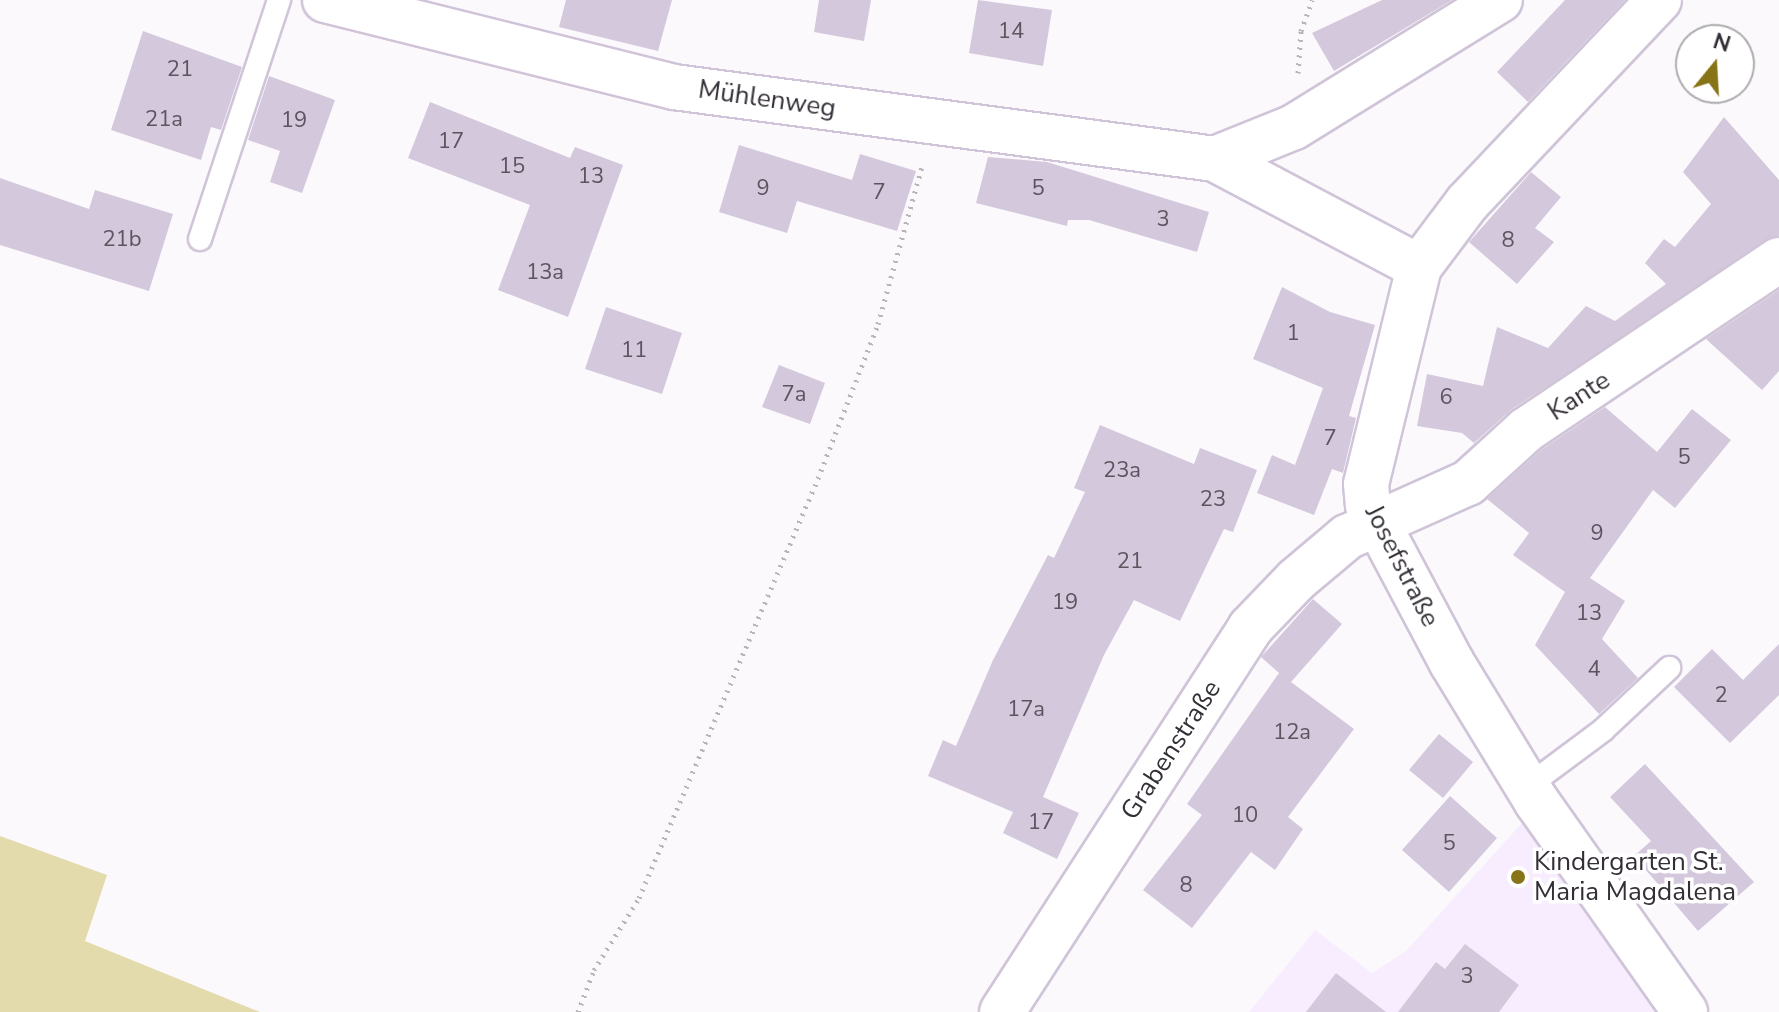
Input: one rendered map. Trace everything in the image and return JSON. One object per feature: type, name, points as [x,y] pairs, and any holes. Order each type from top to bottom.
[{"type":"street","name":"Mühlenweg","points":[[325,0],[674,87],[1215,159],[1419,267]]},
{"type":"street","name":"Mühlenweg","points":[[1215,159],[1294,127],[1500,0]]},
{"type":"street","name":"Josefstraße","points":[[1659,0],[1467,203],[1419,267],[1366,484],[1377,523],[1528,786],[1685,1012]]},
{"type":"street","name":"Kante","points":[[1377,523],[1468,483],[1526,430],[1779,260]]},
{"type":"street","name":"Grabenstraße","points":[[1002,1012],[1250,628],[1336,546],[1377,523]]},
{"type":"lane","points":[[200,239],[279,0]]},
{"type":"lane","points":[[1528,786],[1603,730],[1669,668]]},
{"type":"path","points":[[1294,127],[1301,31],[1312,0]]},
{"type":"path","points":[[578,1012],[594,970],[639,898],[815,486],[878,324],[935,122]]},
{"type":"shaded area","name":"Kindergarten St. Maria Magdalena","points":[[1522,823],[1635,971],[1658,1012],[1249,1012],[1315,930],[1372,973],[1406,951]]},
{"type":"shaded area","points":[[0,836],[107,875],[85,941],[260,1012],[0,1012]]},
{"type":"building","points":[[566,0],[672,0],[658,51],[559,27]]},
{"type":"building","points":[[819,0],[871,0],[864,41],[814,32]]},
{"type":"building","points":[[978,0],[1052,10],[1043,66],[969,53]]},
{"type":"building","points":[[1382,0],[1452,0],[1334,71],[1312,33]]},
{"type":"building","points":[[1565,0],[1625,0],[1528,102],[1497,72]]},
{"type":"building","points":[[143,31],[242,67],[221,130],[211,127],[201,160],[111,130]]},
{"type":"building","points":[[269,76],[335,100],[302,193],[270,182],[280,151],[248,140]]},
{"type":"building","points":[[430,102],[570,158],[575,147],[623,165],[568,317],[498,290],[530,205],[408,158]]},
{"type":"building","points":[[1724,117],[1779,180],[1779,235],[1512,409],[1474,443],[1462,433],[1417,426],[1427,374],[1483,386],[1497,327],[1548,348],[1586,306],[1615,321],[1666,284],[1645,263],[1664,239],[1675,247],[1711,204],[1683,172]]},
{"type":"building","points":[[739,145],[852,180],[860,154],[916,171],[897,231],[797,201],[787,233],[719,212]]},
{"type":"building","points":[[988,157],[1047,162],[1209,212],[1197,252],[1089,220],[1068,220],[1067,226],[976,203]]},
{"type":"building","points":[[1531,172],[1561,197],[1535,228],[1554,242],[1517,284],[1469,242]]},
{"type":"building","points":[[0,178],[89,209],[95,190],[173,214],[149,291],[0,245]]},
{"type":"building","points":[[1282,287],[1330,312],[1375,325],[1349,416],[1356,418],[1343,473],[1332,469],[1314,515],[1257,493],[1272,455],[1295,465],[1323,388],[1253,359]]},
{"type":"building","points":[[1779,290],[1779,371],[1762,390],[1706,339]]},
{"type":"building","points":[[606,307],[682,333],[662,394],[585,369]]},
{"type":"building","points":[[779,365],[825,383],[810,424],[762,407]]},
{"type":"building","points":[[1605,407],[1657,452],[1692,409],[1731,440],[1675,508],[1653,490],[1590,578],[1625,601],[1602,639],[1638,678],[1599,714],[1535,645],[1565,592],[1513,555],[1529,533],[1487,499],[1541,450]]},
{"type":"building","points":[[1100,425],[1194,464],[1200,448],[1257,470],[1233,532],[1224,529],[1180,621],[1134,600],[1104,655],[1043,797],[1079,813],[1057,859],[1003,833],[1013,812],[928,776],[943,740],[956,746],[993,660],[1048,555],[1054,558],[1085,492],[1074,488]]},
{"type":"building","points":[[1313,599],[1342,624],[1291,682],[1354,729],[1288,817],[1303,829],[1275,870],[1251,852],[1192,928],[1143,890],[1202,815],[1187,804],[1279,673],[1261,657]]},
{"type":"building","points":[[1779,644],[1779,695],[1730,743],[1674,687],[1712,649],[1743,680]]},
{"type":"building","points":[[1439,734],[1473,762],[1443,798],[1409,770]]},
{"type":"building","points":[[1645,764],[1754,882],[1698,931],[1634,856],[1651,841],[1610,797]]},
{"type":"building","points":[[1450,796],[1497,838],[1449,892],[1402,850]]},
{"type":"building","points":[[1465,944],[1519,985],[1499,1012],[1398,1012],[1436,962],[1445,969]]},
{"type":"building","points":[[1336,973],[1386,1012],[1306,1012]]},
{"type":"place","name":"Kindergarten St. Maria Magdalena","points":[[1518,877]]}]
